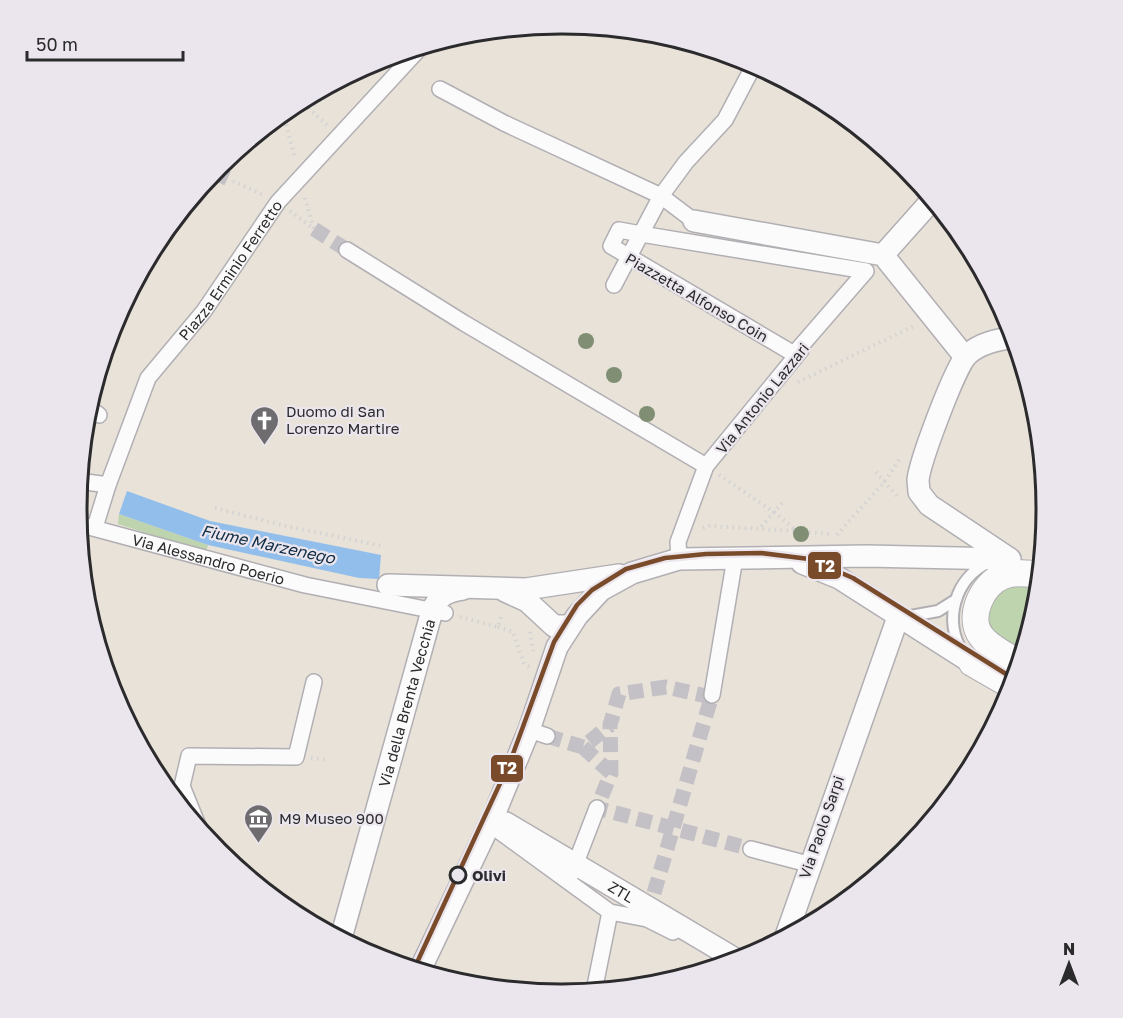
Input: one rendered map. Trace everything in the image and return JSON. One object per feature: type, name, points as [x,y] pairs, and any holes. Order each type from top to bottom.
[{"type":"street","name":"Piazza Erminio Ferretto","points":[[95,527],[108,485],[148,378],[204,311],[278,202],[409,60]]},
{"type":"street","points":[[614,285],[661,196],[686,162],[725,120],[749,74]]},
{"type":"street","points":[[440,89],[504,123],[661,196],[694,221],[883,255],[965,357]]},
{"type":"street","points":[[883,255],[927,207]]},
{"type":"street","name":"Piazzetta Alfonso Coin","points":[[629,257],[794,354],[866,271],[641,234]]},
{"type":"street","points":[[347,250],[464,323],[706,466]]},
{"type":"street","name":"Via Antonio Lazzari","points":[[679,559],[680,535],[706,466],[883,255]]},
{"type":"street","points":[[1005,339],[991,342],[965,357],[955,377],[919,474],[919,492],[929,505],[1009,560],[1032,570]]},
{"type":"street","points":[[88,482],[108,485]]},
{"type":"street","name":"Via Alessandro Poerio","points":[[88,526],[204,559],[340,587],[444,613]]},
{"type":"street","points":[[502,604],[526,589],[632,573],[679,559],[866,556],[1009,560]]},
{"type":"street","points":[[712,695],[735,558]]},
{"type":"street","points":[[787,558],[832,574],[898,619],[1004,681]]},
{"type":"street","points":[[424,963],[498,824],[538,733],[541,665],[569,626],[602,590],[632,573]]},
{"type":"street","points":[[1012,658],[980,635],[976,608],[986,590],[998,578],[1015,574],[1032,574]]},
{"type":"street","points":[[393,589],[463,589],[502,604],[522,598],[554,626],[569,626]]},
{"type":"street","points":[[393,589],[414,597]]},
{"type":"street","name":"Via della Brenta Vecchia","points":[[343,930],[444,613],[437,600],[444,594],[463,589]]},
{"type":"street","points":[[873,682],[898,619]]},
{"type":"street","points":[[789,925],[898,619]]},
{"type":"street","points":[[178,788],[189,756],[296,757],[314,682]]},
{"type":"street","name":"Via Paolo Sarpi","points":[[789,926],[860,717]]},
{"type":"street","points":[[571,882],[572,870],[597,807]]},
{"type":"street","points":[[498,824],[610,912],[646,919],[720,956]]},
{"type":"street","name":"ZTL","points":[[498,824],[726,954]]},
{"type":"street","points":[[751,849],[808,864]]},
{"type":"street","points":[[646,919],[654,893]]},
{"type":"street","points":[[596,982],[610,912]]},
{"type":"lane","points":[[972,663],[960,648],[953,631],[951,614],[956,599],[967,581],[980,567],[1009,560]]},
{"type":"lane","points":[[898,619],[938,612],[956,599]]},
{"type":"path","points":[[311,106],[308,108],[339,136]]},
{"type":"path","points":[[233,181],[278,202],[314,229]]},
{"type":"path","points":[[791,391],[798,382],[919,323]]},
{"type":"path","points":[[706,466],[774,512],[797,531]]},
{"type":"path","points":[[680,535],[709,526],[838,535],[884,482]]},
{"type":"path","points":[[759,529],[782,503]]},
{"type":"path","points":[[215,508],[382,546]]},
{"type":"path","points":[[502,604],[511,612]]},
{"type":"path","points":[[498,627],[502,604]]},
{"type":"path","points":[[444,613],[513,632],[524,664],[541,665],[533,647],[530,630],[524,623]]},
{"type":"shaded area","points":[[562,34],[623,39],[654,44],[714,60],[771,83],[799,98],[825,114],[874,152],[897,173],[938,220],[956,245],[987,299],[1011,356],[1020,386],[1027,416],[1035,478],[1035,540],[1032,571],[1027,602],[1011,662],[987,719],[972,746],[956,773],[918,822],[897,845],[850,885],[825,904],[771,935],[714,958],[684,967],[654,974],[593,982],[562,984],[500,979],[469,974],[409,958],[352,935],[324,920],[298,904],[249,866],[226,845],[185,798],[167,773],[136,719],[112,662],[103,632],[96,602],[88,540],[88,478],[91,447],[96,416],[112,356],[136,299],[151,272],[167,245],[205,196],[226,173],[273,133],[298,114],[352,83],[409,60],[439,51],[469,44],[530,36]]},
{"type":"green space","points":[[119,514],[208,545],[206,552],[118,524]]},
{"type":"green space","points":[[1030,586],[1014,651],[992,634],[988,627],[990,611],[1001,587]]},
{"type":"water","name":"Fiume Marzenego","points":[[127,491],[210,521],[381,555],[379,579],[359,578],[208,545],[119,514]]},
{"type":"tunnel","points":[[223,176],[233,181]]},
{"type":"tunnel","points":[[314,229],[347,250]]},
{"type":"tunnel","points":[[711,697],[666,687],[619,694],[610,725],[611,773],[597,808],[751,849]]},
{"type":"tunnel","points":[[654,893],[712,695]]},
{"type":"tunnel","points":[[547,736],[583,747],[610,725]]},
{"type":"tunnel","points":[[583,747],[611,773]]},
{"type":"transit line","name":"T2","points":[[418,961],[510,762],[554,642],[577,605],[592,590],[626,569],[665,558],[706,554],[761,553],[809,559],[853,578],[1006,674]]},
{"type":"place","name":"Duomo di San Lorenzo Martire","points":[[265,446]]},
{"type":"place","name":"M9 Museo 900","points":[[258,844]]},
{"type":"place","name":"Olivi","points":[[458,875]]}]
